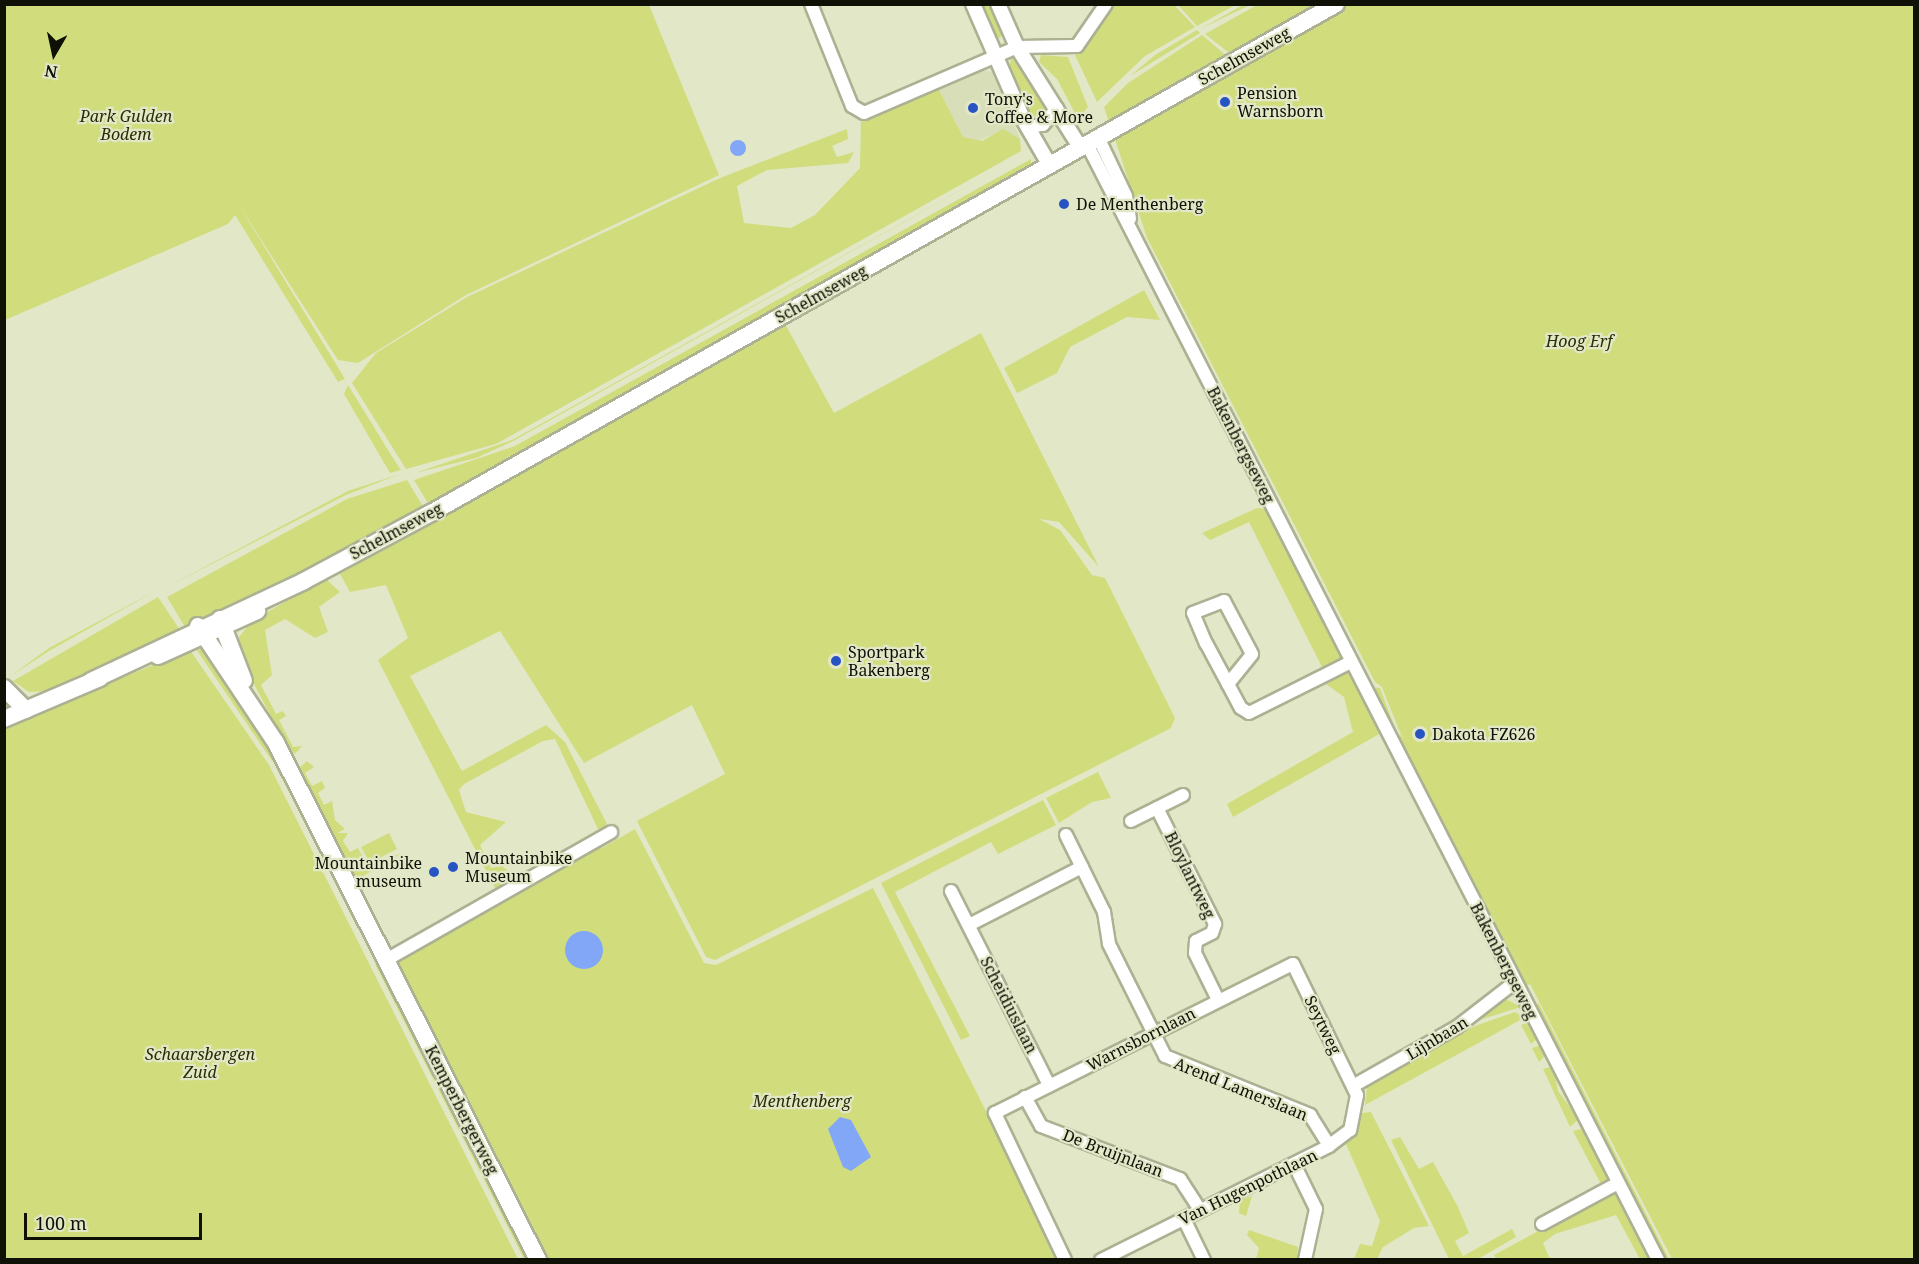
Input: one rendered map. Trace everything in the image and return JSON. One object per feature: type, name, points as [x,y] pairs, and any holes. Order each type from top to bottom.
[{"type":"main road","name":"Schelmseweg","points":[[4,719],[222,623],[304,581],[1336,4]]},
{"type":"main road","name":"Kemperbergerweg","points":[[222,623],[254,704],[538,1260]]},
{"type":"main road","name":"Kemperbergerweg","points":[[201,632],[254,704]]},
{"type":"main road","points":[[4,688],[26,710]]},
{"type":"street","points":[[811,4],[852,106],[861,113],[1017,47],[1077,46],[1106,4]]},
{"type":"street","points":[[973,4],[994,57],[1049,164]]},
{"type":"street","name":"Bakenbergseweg","points":[[998,4],[1017,47],[1057,108],[1088,143],[1126,196],[1132,229],[1658,1260]]},
{"type":"street","points":[[1028,127],[1043,125],[1057,108]]},
{"type":"street","points":[[1228,684],[1252,654],[1224,601],[1193,614],[1228,684],[1241,708],[1260,712],[1351,662]]},
{"type":"street","points":[[1131,821],[1184,795]]},
{"type":"street","name":"Bloylantweg","points":[[1157,808],[1215,924],[1212,933],[1196,941],[1195,953],[1218,1000]]},
{"type":"street","points":[[386,960],[611,832]]},
{"type":"street","points":[[1066,835],[1104,912],[1109,944],[1152,1033]]},
{"type":"street","points":[[969,925],[1083,867]]},
{"type":"street","name":"Scheidiuslaan","points":[[951,891],[1049,1085]]},
{"type":"street","name":"Warnsbornlaan","points":[[1065,1260],[994,1117],[1025,1097],[1293,963]]},
{"type":"street","name":"Seytweg","points":[[1293,963],[1353,1086]]},
{"type":"street","name":"Lijnbaan","points":[[1353,1086],[1457,1027],[1515,982]]},
{"type":"street","name":"Arend Lamerslaan","points":[[1152,1033],[1170,1061],[1310,1115],[1329,1146]]},
{"type":"street","name":"Van Hugenpothlaan","points":[[1101,1260],[1329,1146],[1353,1124],[1358,1100],[1353,1086]]},
{"type":"street","name":"De Bruijnlaan","points":[[1025,1097],[1041,1126],[1180,1179],[1200,1210]]},
{"type":"street","points":[[1294,1164],[1316,1209],[1305,1260]]},
{"type":"street","points":[[1542,1224],[1618,1183]]},
{"type":"street","points":[[1184,1219],[1204,1260]]},
{"type":"shaded area","points":[[981,70],[992,72],[1020,139],[996,133],[977,141],[963,137],[938,88]]},
{"type":"green space","name":"Park Gulden Bodem","points":[[4,5],[649,5],[719,175],[466,295],[358,363],[338,360],[239,205],[345,379],[338,382],[235,215],[228,224],[5,320]]},
{"type":"green space","points":[[979,5],[994,5],[1004,31],[1000,38],[994,37]]},
{"type":"green space","points":[[1113,5],[1174,5],[1195,27],[1145,56],[1097,102],[1075,55]]},
{"type":"green space","points":[[1178,5],[1235,5],[1197,26]]},
{"type":"green space","points":[[1243,5],[1250,5],[1200,29]]},
{"type":"green space","points":[[1257,5],[1326,5],[1233,56],[1205,34]]},
{"type":"green space","name":"Hoog Erf","points":[[1346,5],[1914,5],[1914,1259],[1672,1259],[1399,730],[1382,687],[1375,682],[1147,238],[1114,136]]},
{"type":"green space","points":[[1197,30],[1200,33],[1130,76],[1155,55]]},
{"type":"green space","points":[[1202,35],[1229,58],[1109,122],[1104,107],[1128,83]]},
{"type":"green space","points":[[1041,55],[1068,57],[1088,107],[1078,119],[1057,79],[1039,62]]},
{"type":"green space","points":[[1011,57],[1050,107],[1041,117],[1031,116],[1009,73]]},
{"type":"green space","points":[[938,88],[963,137],[982,141],[1003,129],[1020,139],[1021,151],[496,444],[406,469],[352,383],[376,353],[467,297],[720,178],[847,129],[848,139],[832,146],[837,157],[854,152],[848,163],[767,170],[737,186],[744,223],[791,228],[815,215],[860,168],[861,121]]},
{"type":"green space","points":[[1031,159],[1031,168],[429,505],[414,480],[515,446]]},
{"type":"green space","points":[[1006,165],[513,441],[476,458],[415,473],[512,440]]},
{"type":"green space","points":[[1144,290],[1160,320],[1127,317],[1070,347],[1057,373],[1017,393],[1004,368]]},
{"type":"green space","name":"Sportpark Bakenberg","points":[[784,322],[834,413],[981,333],[1099,567],[1059,522],[1039,519],[1060,530],[1092,575],[1105,578],[1175,718],[1171,728],[715,960],[706,957],[637,821],[725,774],[692,705],[584,763],[500,631],[410,676],[462,771],[546,725],[565,742],[607,824],[599,831],[555,739],[543,741],[464,784],[459,790],[466,812],[506,822],[480,845],[491,868],[502,866],[512,874],[514,882],[497,892],[378,660],[408,638],[386,585],[350,592],[340,574]]},
{"type":"green space","points":[[348,385],[401,470],[390,473],[344,394]]},
{"type":"green space","points":[[400,474],[346,495],[163,589],[348,491]]},
{"type":"green space","points":[[407,480],[424,508],[377,536],[185,627],[167,597],[347,499]]},
{"type":"green space","points":[[1257,508],[1266,509],[1343,659],[1324,671],[1249,522],[1210,540],[1202,533]]},
{"type":"green space","points":[[326,579],[340,592],[319,607],[328,632],[315,638],[285,619],[265,630],[272,675],[261,685],[276,714],[283,711],[286,716],[279,720],[293,747],[302,746],[295,754],[287,747],[242,661],[239,637],[253,620]]},
{"type":"green space","points":[[157,590],[49,651],[9,677],[49,648]]},
{"type":"green space","points":[[158,597],[180,630],[50,691],[29,692],[13,681]]},
{"type":"green space","points":[[196,649],[207,651],[277,760],[272,761]]},
{"type":"green space","name":"Schaarsbergen Zuid","points":[[190,650],[269,765],[518,1259],[5,1259],[4,726]]},
{"type":"green space","points":[[1349,671],[1381,733],[1233,817],[1227,804],[1353,732],[1344,697],[1326,684],[1326,677]]},
{"type":"green space","points":[[1371,687],[1380,688],[1396,731],[1392,729]]},
{"type":"green space","points":[[1400,734],[1408,745],[1530,984],[1524,987],[1398,739]]},
{"type":"green space","points":[[307,761],[314,767],[305,773],[312,786],[322,781],[325,788],[318,793],[324,805],[332,801],[335,820],[345,829],[337,833],[348,833],[343,841],[350,852],[358,848],[368,866],[402,853],[353,882],[298,769]]},
{"type":"green space","points":[[278,762],[376,951],[373,955],[275,765]]},
{"type":"green space","points":[[1098,772],[1111,798],[1092,802],[1059,823],[1046,798]]},
{"type":"green space","points":[[1043,800],[1056,825],[998,854],[991,842],[895,892],[970,1036],[961,1040],[881,883]]},
{"type":"green space","name":"Menthenberg","points":[[635,829],[704,963],[716,965],[873,888],[1061,1259],[544,1259],[396,966],[403,956],[595,846],[602,848]]},
{"type":"green space","points":[[389,833],[397,849],[370,863],[361,847]]},
{"type":"green space","points":[[375,964],[383,965],[532,1259],[524,1259]]},
{"type":"green space","points":[[1504,998],[1521,1007],[1473,1022]]},
{"type":"green space","points":[[1538,1002],[1669,1259],[1663,1259],[1537,1012]]},
{"type":"green space","points":[[1515,1012],[1524,1018],[1365,1105],[1367,1087],[1475,1026]]},
{"type":"green space","points":[[1530,1022],[1538,1038],[1531,1044],[1521,1025]]},
{"type":"green space","points":[[1542,1045],[1547,1054],[1539,1062],[1532,1048]]},
{"type":"green space","points":[[1553,1066],[1558,1091],[1579,1119],[1570,1127],[1543,1069]]},
{"type":"green space","points":[[1371,1112],[1429,1226],[1414,1228],[1383,1247],[1377,1259],[1354,1259],[1360,1244],[1372,1246],[1380,1221],[1345,1142],[1362,1113]]},
{"type":"green space","points":[[1585,1128],[1612,1181],[1603,1188],[1573,1131]]},
{"type":"green space","points":[[1400,1137],[1419,1169],[1433,1162],[1458,1207],[1469,1233],[1455,1241],[1463,1256],[1512,1229],[1516,1237],[1478,1259],[1449,1259],[1391,1140]]},
{"type":"green space","points":[[1614,1190],[1652,1259],[1640,1259],[1616,1215],[1555,1234],[1543,1243],[1550,1259],[1496,1259],[1494,1255]]},
{"type":"green space","points":[[1252,1196],[1246,1216],[1239,1213],[1240,1200]]},
{"type":"green space","points":[[1249,1230],[1298,1247],[1297,1259],[1256,1259],[1259,1248],[1247,1235]]},
{"type":"water","points":[[735,140],[741,140],[746,148],[744,154],[735,156],[730,151],[730,145]]},
{"type":"water","points":[[584,931],[597,937],[603,950],[597,963],[584,969],[571,963],[565,950],[571,937]]},
{"type":"water","points":[[840,1117],[851,1120],[871,1157],[851,1171],[843,1167],[828,1129]]},
{"type":"place","name":"Pension Warnsborn","points":[[1225,102]]},
{"type":"place","name":"Tony's Coffee & More","points":[[973,108]]},
{"type":"place","name":"De Menthenberg","points":[[1064,204]]},
{"type":"place","name":"Sportpark Bakenberg","points":[[836,661]]},
{"type":"place","name":"Dakota FZ626","points":[[1420,734]]},
{"type":"place","name":"Mountainbike Museum","points":[[453,867]]},
{"type":"place","name":"Mountainbike museum","points":[[434,872]]}]
